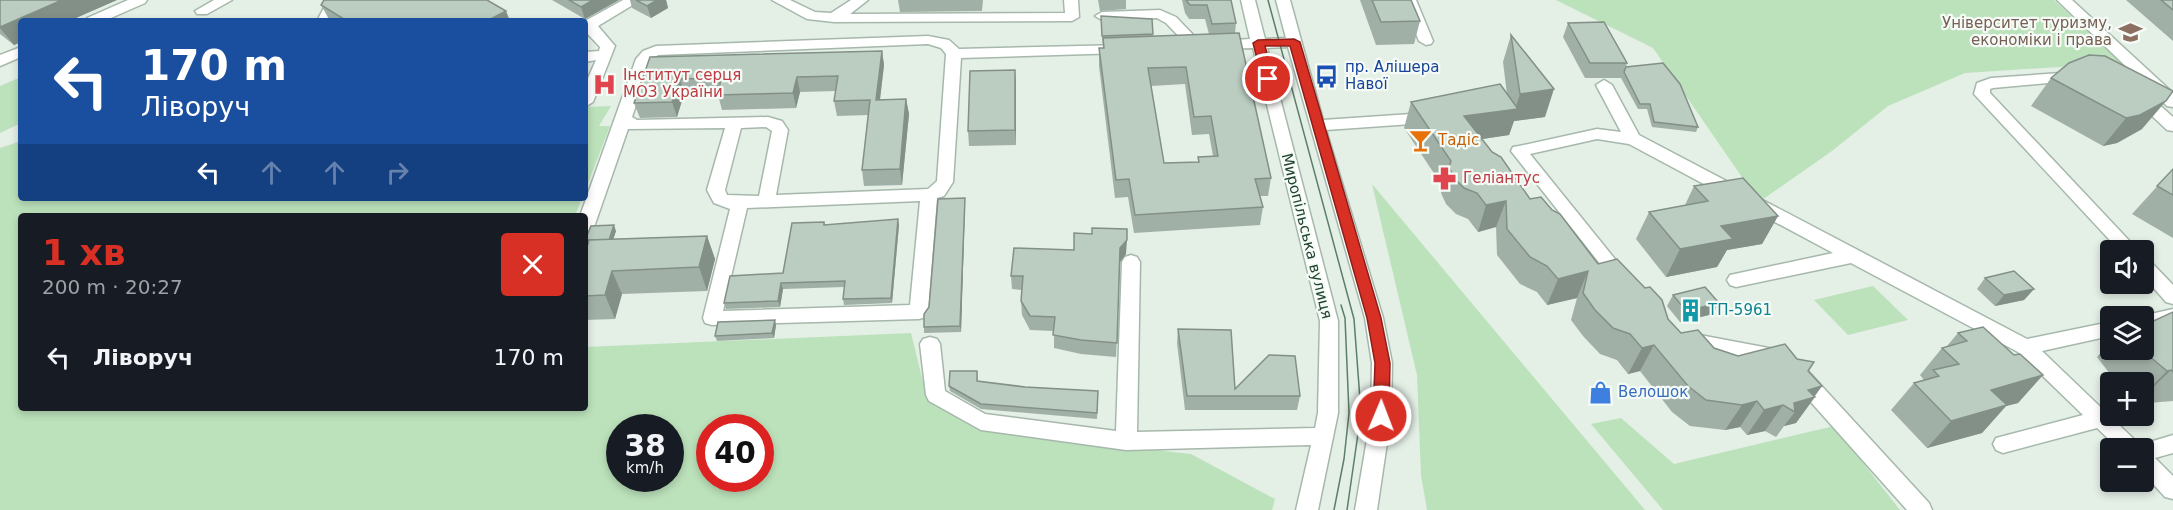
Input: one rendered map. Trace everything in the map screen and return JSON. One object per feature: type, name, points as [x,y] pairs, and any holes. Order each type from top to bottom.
[{"type":"street","points":[[99,18],[140,0]]},
{"type":"street","points":[[202,11],[225,0]]},
{"type":"street","points":[[326,18],[335,0]]},
{"type":"street","points":[[588,25],[634,0]]},
{"type":"street","points":[[779,0],[812,16],[834,18],[1072,17],[1071,0]]},
{"type":"street","points":[[834,18],[861,0]]},
{"type":"street","name":"Миропільська вулиця","points":[[1248,0],[1329,321],[1328,413],[1307,510]]},
{"type":"street","points":[[1283,0],[1317,126],[1374,318],[1382,363],[1381,416],[1366,510]]},
{"type":"street","points":[[1409,0],[1426,41]]},
{"type":"street","points":[[2064,0],[2173,102]]},
{"type":"street","points":[[1102,16],[1159,7],[1196,46]]},
{"type":"street","points":[[588,27],[608,46],[588,95]]},
{"type":"street","points":[[588,219],[644,59],[648,54],[656,51],[928,40],[940,42],[951,48],[954,54],[945,182],[938,192],[929,195],[729,203],[720,199],[716,190],[734,123]]},
{"type":"street","points":[[1173,47],[1294,42]]},
{"type":"street","points":[[954,54],[1137,48]]},
{"type":"street","points":[[1,59],[18,53]]},
{"type":"street","points":[[588,57],[606,55]]},
{"type":"street","points":[[2095,75],[1991,82],[1982,86],[1982,94],[2120,240]]},
{"type":"street","points":[[2122,83],[2131,88],[2173,126]]},
{"type":"street","points":[[1604,85],[1633,139]]},
{"type":"street","points":[[624,118],[633,125],[768,122],[776,125],[780,130],[766,202]]},
{"type":"street","points":[[1317,126],[1426,118]]},
{"type":"street","points":[[1632,291],[1519,152],[1597,134],[1633,139],[1851,256],[2032,346],[2100,419],[2003,444]]},
{"type":"street","points":[[740,203],[712,318],[919,312],[929,195]]},
{"type":"street","points":[[1736,280],[1851,256]]},
{"type":"street","points":[[1126,441],[1131,262]]},
{"type":"street","points":[[2154,277],[2173,297]]},
{"type":"street","points":[[2154,320],[2173,316]]},
{"type":"street","points":[[2032,346],[2100,331]]},
{"type":"street","points":[[1674,337],[1785,359],[1921,510]]},
{"type":"street","points":[[930,344],[936,395],[981,422],[1126,441],[1324,436]]},
{"type":"street","points":[[2107,426],[2120,438]]},
{"type":"street","points":[[2154,449],[2173,444]]},
{"type":"street","points":[[2154,471],[2173,490]]},
{"type":"green space","points":[[1556,0],[2054,0],[2122,63],[1965,73],[1888,106],[1832,151],[1759,202],[1653,48]]},
{"type":"green space","points":[[18,78],[18,124],[0,133],[0,86]]},
{"type":"green space","points":[[611,106],[599,126],[610,126],[588,183],[588,107]]},
{"type":"green space","points":[[18,142],[18,201],[581,201],[576,213],[18,213],[18,411],[588,411],[588,347],[911,333],[926,394],[980,431],[1191,454],[1275,499],[1272,510],[0,510],[0,148]]},
{"type":"green space","points":[[1372,184],[1645,510],[1427,510],[1421,475],[1417,375]]},
{"type":"green space","points":[[1873,286],[1908,320],[1848,335],[1814,300]]},
{"type":"green space","points":[[1621,418],[1674,464],[1834,426],[1900,510],[1663,510],[1591,424]]},
{"type":"building","points":[[0,0],[62,0],[18,18],[0,27]]},
{"type":"building","points":[[324,0],[487,0],[506,11],[493,18],[342,18],[321,5]]},
{"type":"building","points":[[569,0],[593,0],[581,7]]},
{"type":"building","points":[[636,0],[657,0],[647,6]]},
{"type":"building","points":[[1186,0],[1231,0],[1236,23],[1212,24],[1207,5],[1190,5]]},
{"type":"building","points":[[1372,0],[1411,0],[1420,21],[1381,22]]},
{"type":"building","points":[[2161,0],[2173,0],[2173,10]]},
{"type":"building","points":[[1101,16],[1152,19],[1153,34],[1102,36]]},
{"type":"building","points":[[1604,22],[1627,63],[1590,63],[1568,23]]},
{"type":"building","points":[[1239,33],[1271,178],[1255,179],[1263,207],[1135,215],[1129,179],[1116,180],[1099,48],[1104,48],[1103,38]],"holes":[[[1186,67],[1194,117],[1211,116],[1218,156],[1198,157],[1199,162],[1164,163],[1148,68]]]},
{"type":"building","points":[[1511,35],[1554,89],[1520,94]]},
{"type":"building","points":[[882,51],[876,100],[906,99],[900,169],[862,170],[870,100],[834,101],[838,76],[797,77],[793,93],[718,95],[721,78],[680,79],[672,102],[634,103],[650,57]]},
{"type":"building","points":[[2089,55],[2105,56],[2173,91],[2166,101],[2140,115],[2126,118],[2051,78],[2069,63]]},
{"type":"building","points":[[1663,63],[1680,84],[1698,127],[1654,122],[1650,104],[1640,104],[1624,72],[1626,67]]},
{"type":"building","points":[[1015,70],[1015,130],[968,131],[970,71]]},
{"type":"building","points":[[1500,84],[1518,109],[1464,116],[1492,152],[1501,157],[1530,199],[1541,197],[1552,210],[1560,214],[1598,264],[1617,259],[1645,288],[1650,287],[1662,300],[1668,319],[1681,333],[1698,330],[1714,348],[1738,356],[1785,344],[1797,359],[1814,362],[1808,371],[1822,386],[1808,390],[1815,397],[1794,403],[1795,412],[1783,405],[1764,410],[1757,401],[1742,405],[1706,400],[1688,386],[1654,345],[1642,348],[1630,334],[1613,328],[1595,310],[1583,293],[1588,271],[1558,279],[1547,266],[1530,257],[1507,229],[1506,201],[1486,205],[1477,193],[1464,188],[1454,178],[1449,167],[1451,161],[1411,102]]},
{"type":"building","points":[[2173,169],[2173,195],[2157,186]]},
{"type":"building","points":[[1743,178],[1778,216],[1721,226],[1733,239],[1680,249],[1649,212],[1708,201],[1694,186]]},
{"type":"building","points":[[965,198],[960,326],[924,327],[924,314],[929,307],[938,199]]},
{"type":"building","points":[[898,219],[891,298],[843,299],[845,281],[781,283],[778,301],[724,303],[730,276],[783,273],[792,223],[824,222],[824,225]]},
{"type":"building","points":[[614,225],[609,240],[589,240],[588,244],[591,226]]},
{"type":"building","points":[[1092,228],[1127,229],[1127,240],[1120,248],[1117,343],[1053,335],[1055,317],[1030,316],[1021,301],[1023,276],[1011,276],[1014,248],[1074,250],[1074,233],[1092,234]]},
{"type":"building","points":[[707,236],[699,267],[612,271],[605,295],[588,296],[589,240]]},
{"type":"building","points":[[2014,271],[2034,289],[2004,295],[1985,278]]},
{"type":"building","points":[[1705,287],[1719,303],[1686,311],[1673,295]]},
{"type":"building","points":[[2173,312],[2173,372],[2167,371],[2154,360],[2154,321]]},
{"type":"building","points":[[775,320],[772,333],[715,336],[718,322]]},
{"type":"building","points":[[1983,327],[2014,355],[2020,354],[2043,375],[1991,390],[2007,405],[1951,421],[1914,383],[1939,376],[1933,370],[1959,364],[1942,348],[1967,341],[1958,333]]},
{"type":"building","points":[[1178,329],[1231,330],[1235,389],[1269,355],[1295,356],[1300,396],[1187,396]]},
{"type":"building","points":[[950,371],[977,371],[977,381],[1025,387],[1098,391],[1097,413],[981,404],[949,386]]},
{"type":"tram line","points":[[1268,0],[1354,319],[1361,413],[1347,510]]},
{"type":"tram line","points":[[1334,510],[1344,459],[1349,413],[1345,318],[1341,305]]},
{"type":"place","name":"Університет туризму, економіки і права","points":[[2130,32]]},
{"type":"place","name":"пр. Алішера Навої","points":[[1327,76]]},
{"type":"place","name":"Інститут серця МОЗ України","points":[[605,84]]},
{"type":"place","name":"Тадіс","points":[[1420,140]]},
{"type":"place","name":"Геліантус","points":[[1445,178]]},
{"type":"place","name":"ТП-5961","points":[[1690,310]]},
{"type":"place","name":"Велошок","points":[[1600,392]]},
{"type":"route","points":[[1268,79],[1258,43],[1294,42],[1374,318],[1382,363],[1381,416]]}]
